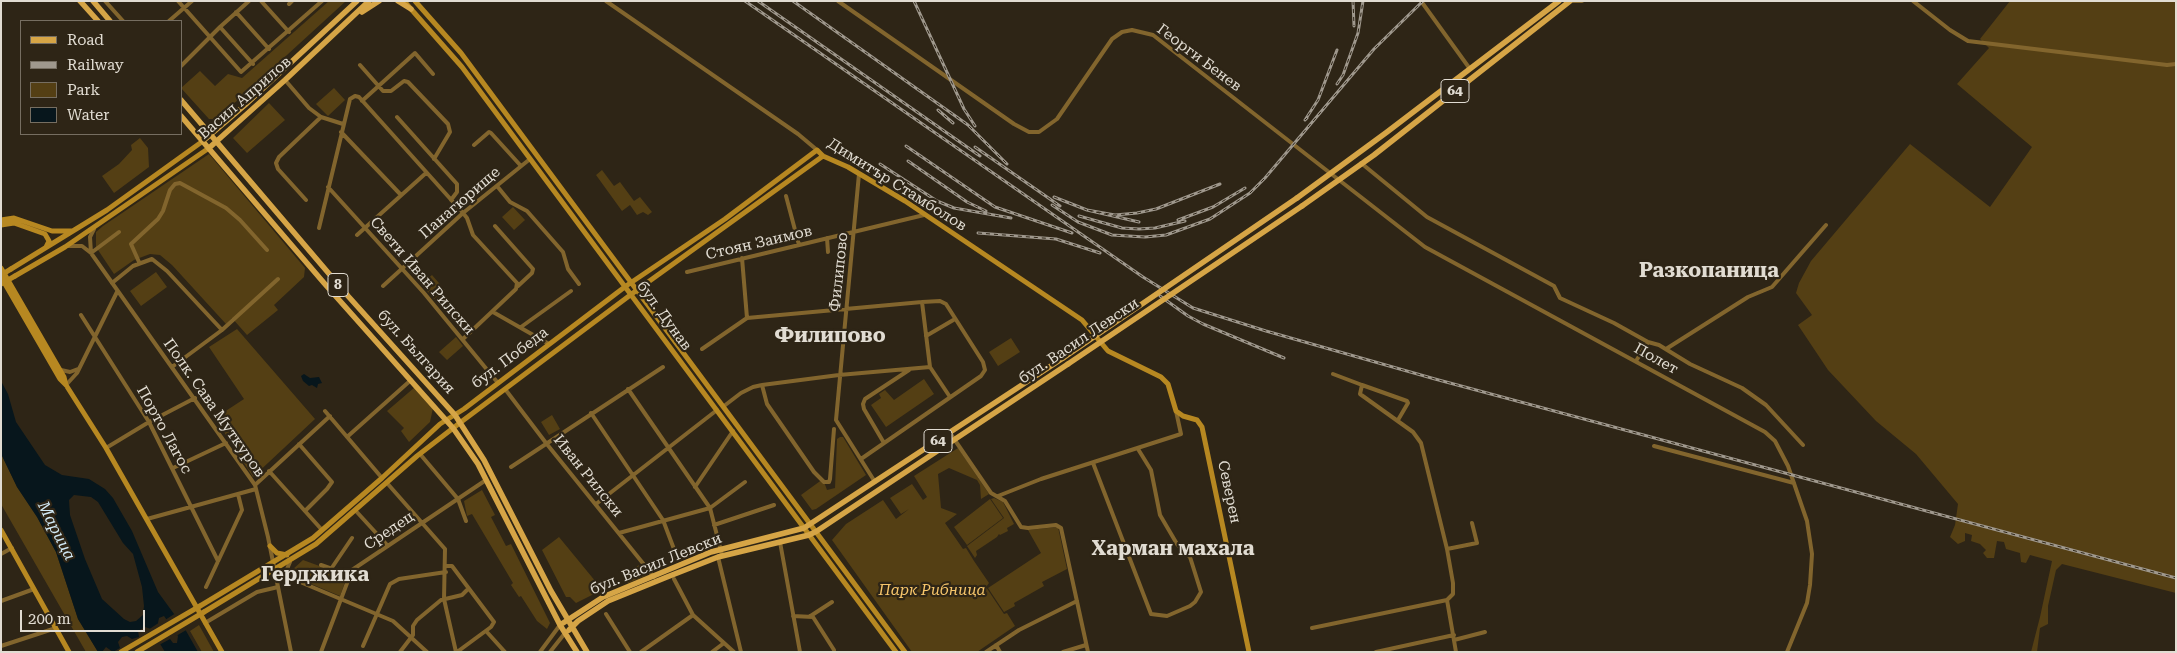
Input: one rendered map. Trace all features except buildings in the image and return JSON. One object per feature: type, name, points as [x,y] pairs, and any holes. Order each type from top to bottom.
[{"type":"main road","points":[[80,1],[97,20]]},
{"type":"main road","points":[[93,1],[109,20]]},
{"type":"main road","name":"Васил Априлов","points":[[1,276],[75,230],[203,141],[245,105],[357,1]]},
{"type":"main road","name":"Васил Априлов","points":[[1,284],[65,247],[209,148],[352,19],[369,1]]},
{"type":"main road","points":[[352,19],[379,1]]},
{"type":"main road","points":[[398,1],[411,8]]},
{"type":"main road","name":"бул. Дунав","points":[[404,1],[462,67],[896,652]]},
{"type":"main road","name":"бул. Дунав","points":[[415,1],[461,53],[812,524],[905,652]]},
{"type":"main road","name":"бул. Васил Левски","points":[[560,625],[603,597],[655,579],[719,553],[812,524],[1064,358],[1331,175],[1559,1]]},
{"type":"main road","name":"бул. Васил Левски","points":[[719,553],[780,542],[809,535],[817,531],[1302,206],[1361,163],[1570,1]]},
{"type":"main road","name":"бул. България","points":[[182,101],[348,296],[456,415],[484,460],[567,619],[587,652]]},
{"type":"main road","name":"бул. България","points":[[182,117],[453,428],[486,480],[560,625],[577,652]]},
{"type":"main road","name":"бул. Победа","points":[[121,652],[287,555],[322,530],[446,420],[456,415],[626,286],[724,219],[817,150]]},
{"type":"main road","name":"Димитър Стамболов","points":[[817,150],[824,156],[859,174],[924,214],[1079,318],[1108,351],[1165,380],[1171,390],[1176,411]]},
{"type":"main road","name":"бул. Победа","points":[[137,652],[290,562],[316,544],[453,428],[637,290],[824,156]]},
{"type":"main road","points":[[1,220],[14,218],[57,232],[75,230]]},
{"type":"main road","points":[[1,225],[14,222],[45,234],[49,241],[44,250]]},
{"type":"main road","points":[[1,268],[60,370],[66,385],[106,448],[222,652]]},
{"type":"main road","points":[[1,276],[60,379],[66,385]]},
{"type":"main road","name":"Северен","points":[[1176,411],[1182,416],[1197,420],[1202,427],[1249,652]]},
{"type":"main road","points":[[1,530],[69,652]]},
{"type":"main road","points":[[270,546],[277,553],[287,555]]},
{"type":"main road","name":"бул. Васил Левски","points":[[565,633],[600,606],[655,579]]},
{"type":"street","points":[[105,1],[122,20]]},
{"type":"street","points":[[178,1],[241,72],[253,64],[322,1]]},
{"type":"street","points":[[171,20],[192,1]]},
{"type":"street","points":[[182,65],[249,1]]},
{"type":"street","points":[[261,1],[288,32]]},
{"type":"street","name":"Димитър Стамболов","points":[[606,1],[798,134],[817,150]]},
{"type":"street","name":"Георги Бенев","points":[[838,1],[1020,129],[1029,132],[1038,132],[1057,119],[1112,38],[1122,32],[1132,30],[1153,35],[1338,180]]},
{"type":"street","points":[[1421,1],[1470,69]]},
{"type":"street","points":[[1570,1],[1582,1]]},
{"type":"street","points":[[1913,1],[1950,30],[1968,41],[2167,65],[2176,64]]},
{"type":"street","points":[[236,12],[269,49]]},
{"type":"street","points":[[220,27],[253,64]]},
{"type":"street","points":[[362,100],[415,53],[433,74]]},
{"type":"street","points":[[360,65],[378,86],[387,92],[400,82],[408,82],[448,124],[450,132],[434,159]]},
{"type":"street","points":[[285,80],[309,108],[321,117],[343,124]]},
{"type":"street","points":[[319,228],[343,124],[350,99],[355,96],[362,100],[463,213],[467,218],[473,235],[518,286]]},
{"type":"street","points":[[306,200],[278,169],[276,163],[321,117]]},
{"type":"street","points":[[397,118],[457,184],[457,192],[451,200]]},
{"type":"street","points":[[342,132],[401,196]]},
{"type":"street","points":[[474,145],[489,132],[492,132],[521,166]]},
{"type":"street","name":"Панагюрище","points":[[383,286],[463,213],[530,158]]},
{"type":"street","points":[[1361,163],[1427,216],[1554,286],[1560,298],[1666,349],[1690,364],[1742,388],[1766,404],[1803,445]]},
{"type":"street","points":[[357,236],[426,173]]},
{"type":"street","name":"Филипово","points":[[859,174],[836,420],[875,482]]},
{"type":"street","name":"Полет","points":[[1338,180],[1425,247],[1765,432],[1775,441],[1784,456],[1807,521],[1812,554],[1807,603],[1787,652]]},
{"type":"street","points":[[139,262],[131,244],[158,219],[163,211],[170,190],[180,183],[226,208],[240,220],[267,250]]},
{"type":"street","name":"Свети Иван Рилски","points":[[328,186],[463,339],[498,383]]},
{"type":"street","points":[[497,186],[510,202],[527,211],[563,252],[568,269],[579,284]]},
{"type":"street","points":[[786,196],[799,245]]},
{"type":"street","name":"Стоян Заимов","points":[[687,272],[924,214]]},
{"type":"street","points":[[91,253],[90,237],[98,224]]},
{"type":"street","points":[[463,339],[532,273],[533,268],[496,226]]},
{"type":"street","points":[[1666,349],[1748,297],[1772,287],[1826,226]]},
{"type":"street","points":[[91,253],[120,232]]},
{"type":"street","points":[[827,238],[828,252]]},
{"type":"street","points":[[65,247],[82,246],[91,253]]},
{"type":"street","name":"Полк. Сава Муткуров","points":[[91,253],[195,398],[255,487],[270,546],[292,652]]},
{"type":"street","points":[[742,258],[747,318]]},
{"type":"street","points":[[112,283],[139,262],[152,259],[160,264],[222,330]]},
{"type":"street","points":[[172,366],[222,330],[278,279]]},
{"type":"street","points":[[521,327],[571,291]]},
{"type":"street","points":[[66,385],[73,379],[80,368],[118,292]]},
{"type":"street","points":[[702,349],[747,318],[922,302],[940,301],[946,304],[983,362],[985,370],[980,376],[861,459]]},
{"type":"street","points":[[922,302],[930,367],[950,397]]},
{"type":"street","points":[[493,312],[550,344]]},
{"type":"street","name":"Порто Лагос","points":[[81,315],[149,422],[218,561]]},
{"type":"street","points":[[926,336],[955,318]]},
{"type":"street","points":[[1636,361],[1648,342]]},
{"type":"street","points":[[511,466],[663,366]]},
{"type":"street","points":[[724,406],[741,393],[762,385],[839,375],[930,367]]},
{"type":"street","points":[[60,370],[70,372],[80,368]]},
{"type":"street","points":[[884,443],[862,404],[865,400],[911,369]]},
{"type":"street","points":[[1332,374],[1407,401],[1408,403],[1398,420]]},
{"type":"street","points":[[347,437],[411,380]]},
{"type":"street","points":[[762,385],[767,404],[814,472],[824,482],[829,482],[830,479],[834,429]]},
{"type":"street","points":[[1312,628],[1447,600],[1452,594],[1453,583],[1447,549],[1421,443],[1413,432],[1360,394],[1362,385]]},
{"type":"street","name":"Иван Рилски","points":[[505,389],[655,579]]},
{"type":"street","points":[[628,389],[710,508],[741,652]]},
{"type":"street","points":[[106,448],[149,422],[195,398]]},
{"type":"street","points":[[596,504],[717,410]]},
{"type":"street","points":[[325,411],[382,478]]},
{"type":"street","points":[[998,496],[1182,434],[1176,411]]},
{"type":"street","points":[[591,414],[663,520],[677,557]]},
{"type":"street","points":[[147,520],[238,494],[255,487],[330,416]]},
{"type":"street","points":[[694,487],[733,432]]},
{"type":"street","points":[[950,433],[991,493],[1005,501],[1020,527],[1056,525],[1061,528],[1088,652]]},
{"type":"street","points":[[173,468],[226,443]]},
{"type":"street","points":[[299,444],[332,482],[305,511]]},
{"type":"street","points":[[1654,446],[1794,483]]},
{"type":"street","points":[[1094,463],[1151,614],[1167,616],[1196,602],[1202,592],[1190,557],[1177,544],[1160,515],[1151,470],[1138,449]]},
{"type":"street","points":[[420,454],[458,499],[466,520]]},
{"type":"street","points":[[269,472],[322,530]]},
{"type":"street","name":"Средец","points":[[349,575],[352,570],[486,480]]},
{"type":"street","points":[[619,533],[710,508],[745,482]]},
{"type":"street","points":[[387,483],[446,549],[444,599],[457,652],[493,625],[492,619],[467,590],[452,566],[446,566]]},
{"type":"street","points":[[206,587],[242,510],[238,494]]},
{"type":"street","points":[[714,524],[774,505]]},
{"type":"street","points":[[355,510],[388,546]]},
{"type":"street","points":[[1447,549],[1477,543],[1472,523]]},
{"type":"street","points":[[332,568],[352,538]]},
{"type":"street","points":[[780,542],[800,652]]},
{"type":"street","points":[[1,554],[12,548]]},
{"type":"street","points":[[288,576],[286,569],[290,562]]},
{"type":"street","points":[[321,565],[349,575],[321,652]]},
{"type":"street","points":[[274,571],[394,621],[427,652]]},
{"type":"street","points":[[363,646],[390,584],[399,579],[446,572]]},
{"type":"street","points":[[674,578],[693,615],[734,652]]},
{"type":"street","points":[[205,623],[257,592],[278,587]]},
{"type":"street","points":[[1,601],[34,589]]},
{"type":"street","points":[[400,652],[411,637],[414,623],[444,599],[462,595],[467,590]]},
{"type":"street","points":[[1447,600],[1456,652]]},
{"type":"street","points":[[986,652],[1019,630],[1077,601]]},
{"type":"street","points":[[809,617],[832,602]]},
{"type":"street","points":[[606,614],[630,652]]},
{"type":"street","points":[[641,652],[693,615]]},
{"type":"street","points":[[793,616],[812,617],[834,650]]},
{"type":"street","points":[[540,652],[560,625]]},
{"type":"street","points":[[1,646],[56,628]]},
{"type":"street","points":[[486,631],[505,652]]},
{"type":"street","points":[[1376,652],[1485,632]]},
{"type":"street","points":[[550,652],[565,633]]},
{"type":"street","points":[[712,652],[724,643]]},
{"type":"street","points":[[996,645],[1000,652]]},
{"type":"street","points":[[1063,652],[1086,645]]},
{"type":"green space","points":[[329,1],[346,1],[217,119],[209,119],[182,89],[200,71],[215,86],[228,74],[242,78]]},
{"type":"green space","points":[[2010,1],[2176,1],[2176,593],[2062,564],[2056,570],[2048,606],[2048,624],[2040,628],[2037,652],[2031,652],[2052,561],[2030,555],[2026,563],[2021,562],[2020,553],[2006,549],[2004,542],[1997,541],[1994,558],[1987,558],[1983,553],[1986,550],[1980,544],[1971,541],[1972,535],[1965,533],[1965,541],[1958,544],[1950,537],[1955,525],[1958,504],[1916,454],[1876,421],[1828,370],[1798,325],[1812,315],[1796,293],[1799,283],[1811,261],[1910,144],[1990,207],[2032,147],[1957,84],[1989,48],[1980,39]]},
{"type":"green space","points":[[334,88],[345,100],[328,116],[316,104]]},
{"type":"green space","points":[[269,103],[285,120],[247,153],[233,138]]},
{"type":"green space","points":[[140,138],[148,148],[149,167],[114,193],[102,176],[119,164],[132,150],[131,145]]},
{"type":"green space","points":[[209,154],[305,268],[304,277],[274,305],[278,310],[247,335],[232,318],[226,324],[172,265],[160,255],[150,254],[134,260],[114,274],[96,247],[96,232],[103,226]]},
{"type":"green space","points":[[602,170],[614,186],[620,182],[634,201],[640,197],[652,212],[648,215],[643,212],[637,215],[630,205],[622,211],[596,175]]},
{"type":"green space","points":[[513,207],[525,220],[514,230],[502,217]]},
{"type":"green space","points":[[156,272],[167,287],[141,306],[130,291]]},
{"type":"green space","points":[[432,275],[445,290],[434,299],[421,284]]},
{"type":"green space","points":[[237,329],[315,419],[253,477],[215,418],[244,399],[209,347]]},
{"type":"green space","points":[[456,337],[463,346],[447,360],[439,352]]},
{"type":"green space","points":[[1011,338],[1020,352],[998,366],[989,352]]},
{"type":"green space","points":[[924,379],[934,394],[886,427],[871,405],[881,398],[879,394],[885,390],[894,400]]},
{"type":"green space","points":[[415,387],[433,408],[430,422],[409,442],[401,431],[404,428],[387,411]]},
{"type":"green space","points":[[552,415],[560,429],[549,435],[541,422]]},
{"type":"green space","points":[[843,437],[866,475],[812,510],[801,495],[823,479],[827,490],[835,488],[837,439]]},
{"type":"green space","name":"Парк Рибница","points":[[958,448],[989,494],[981,499],[980,485],[977,480],[949,468],[938,474],[941,508],[957,514],[945,523],[963,549],[966,548],[989,583],[986,587],[1004,614],[1007,613],[1015,626],[977,652],[912,652],[832,540],[846,524],[883,500],[896,519],[909,509],[901,514],[890,498],[912,484],[923,500],[927,497],[914,476]]},
{"type":"green space","points":[[1,453],[17,487],[37,517],[56,552],[78,619],[98,652],[86,652],[1,504]]},
{"type":"green space","points":[[482,490],[495,515],[491,517],[506,546],[511,544],[550,623],[547,629],[537,621],[521,596],[519,597],[511,585],[513,583],[472,514],[467,516],[464,501]]},
{"type":"green space","points":[[994,498],[1003,502],[1014,524],[1007,528],[1008,531],[999,534],[976,551],[977,555],[975,558],[967,546],[1004,518],[991,499]]},
{"type":"green space","points":[[990,499],[1003,518],[967,545],[954,527]]},
{"type":"green space","points":[[1058,527],[1067,569],[1042,582],[1044,586],[1014,603],[1015,606],[1004,612],[988,588],[1041,553],[1028,530]]},
{"type":"green space","points":[[559,537],[596,582],[596,593],[576,603],[570,597],[566,597],[542,550]]},
{"type":"green space","points":[[303,560],[347,576],[340,596],[292,576],[292,570]]},
{"type":"green space","points":[[639,565],[647,575],[628,583],[625,580],[626,575]]},
{"type":"green space","points":[[613,578],[618,586],[597,594],[597,587]]},
{"type":"green space","points":[[199,625],[214,652],[202,652],[190,631]]},
{"type":"water","points":[[304,374],[310,378],[319,377],[322,383],[318,384],[317,388],[312,385],[309,386],[303,381],[301,376]]},
{"type":"water","name":"Марица","points":[[1,381],[8,394],[16,422],[45,465],[62,475],[89,479],[105,489],[113,498],[132,531],[158,592],[185,629],[198,652],[165,652],[151,629],[145,627],[138,631],[139,637],[132,639],[127,636],[122,637],[118,642],[120,648],[113,652],[106,647],[102,652],[98,652],[78,619],[56,552],[37,517],[17,487],[2,456]],"holes":[[[74,495],[91,497],[98,502],[123,543],[133,554],[142,587],[144,606],[143,615],[136,621],[130,622],[124,619],[102,599],[85,559],[70,515],[69,500]],[[164,616],[178,636],[177,643],[173,643],[158,623],[159,618]]]},
{"type":"pier","points":[[176,613],[188,629],[176,636],[165,620]]},
{"type":"pier","points":[[160,622],[172,638],[159,645],[148,630]]},
{"type":"railway","points":[[745,1],[1143,277],[1193,308],[1266,331],[1435,379],[2176,578]]},
{"type":"railway","points":[[758,1],[980,156]]},
{"type":"railway","points":[[793,1],[968,125],[1007,164]]},
{"type":"railway","points":[[914,1],[964,109],[975,126]]},
{"type":"railway","points":[[1353,1],[1354,26]]},
{"type":"railway","points":[[1337,84],[1343,75],[1358,33],[1363,1]]},
{"type":"railway","points":[[1052,205],[1078,222],[1112,235],[1145,237],[1166,235],[1210,219],[1250,193],[1265,178],[1374,49],[1423,1]]},
{"type":"railway","points":[[1307,118],[1305,120],[1318,100],[1337,50]]},
{"type":"railway","points":[[938,110],[953,123]]},
{"type":"railway","points":[[906,146],[995,207],[1072,233]]},
{"type":"railway","points":[[975,147],[1060,206]]},
{"type":"railway","points":[[908,161],[967,202],[986,211]]},
{"type":"railway","points":[[880,164],[937,201],[954,208],[1011,218]]},
{"type":"railway","points":[[1139,222],[1087,210],[1115,215],[1137,213],[1156,209],[1220,184]]},
{"type":"railway","points":[[1178,220],[1213,207],[1245,188]]},
{"type":"railway","points":[[1054,197],[1087,210]]},
{"type":"railway","points":[[1079,216],[1122,228],[1139,229],[1155,228],[1185,221]]},
{"type":"railway","points":[[978,233],[1056,239],[1100,253]]},
{"type":"railway","points":[[1160,296],[1203,324],[1284,358]]},
{"type":"district","name":"Разкопаница","points":[[1709,271]]},
{"type":"district","name":"Филипово","points":[[830,336]]},
{"type":"district","name":"Харман махала","points":[[1173,549]]},
{"type":"district","name":"Герджика","points":[[315,575]]}]
